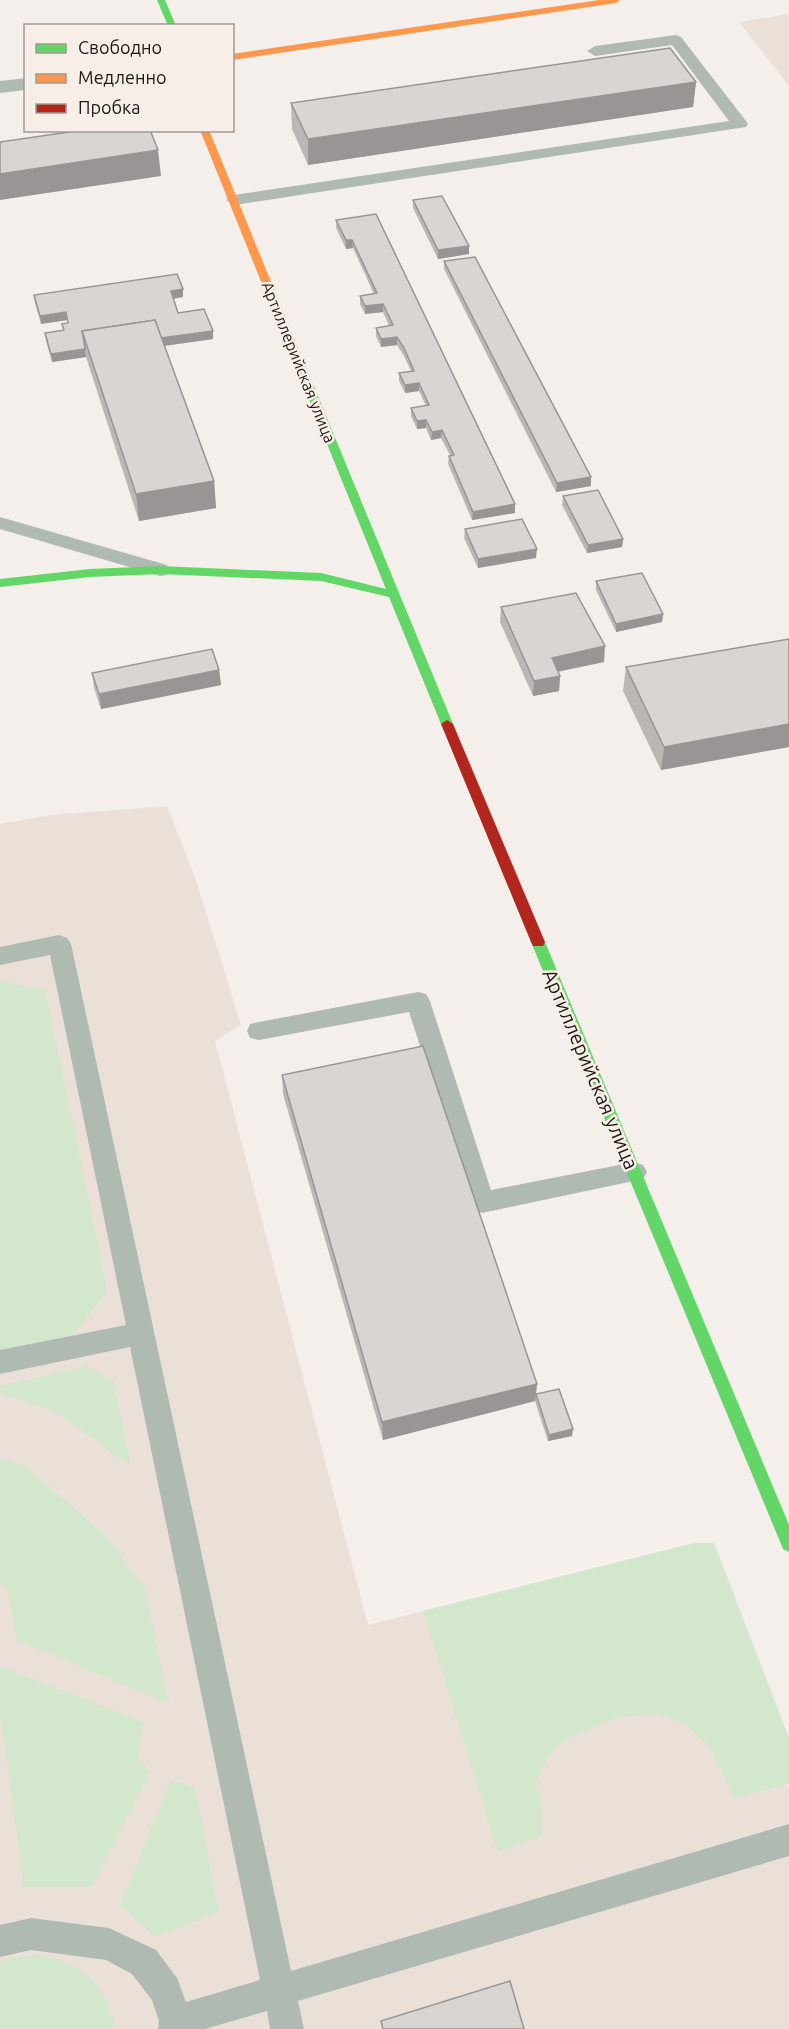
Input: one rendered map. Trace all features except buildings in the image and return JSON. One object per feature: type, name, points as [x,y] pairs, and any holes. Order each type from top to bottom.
[{"type":"main road","points":[[161,0],[170,24]]},
{"type":"main road","points":[[234,57],[567,3],[616,0]]},
{"type":"main road","name":"Артиллерийская улица","points":[[205,132],[393,594],[789,1544]]},
{"type":"main road","points":[[0,583],[90,573],[160,570],[321,577],[393,594]]},
{"type":"street","points":[[0,87],[24,84]]},
{"type":"lane","points":[[234,200],[740,124],[676,40],[595,51]]},
{"type":"lane","points":[[0,523],[160,570]]},
{"type":"lane","points":[[0,956],[59,944],[287,2029]]},
{"type":"lane","points":[[258,1031],[418,1001],[482,1202],[634,1172]]},
{"type":"lane","points":[[0,1362],[142,1333]]},
{"type":"lane","points":[[0,1941],[31,1934],[109,1944],[144,1962],[165,1990],[176,2025],[280,1990],[789,1840]]},
{"type":"shaded area","points":[[789,14],[789,86],[739,22]]},
{"type":"shaded area","points":[[167,806],[196,880],[241,1025],[215,1041],[368,1625],[695,1543],[789,1789],[789,2029],[0,2029],[0,824],[51,815]]},
{"type":"green space","points":[[0,981],[45,990],[107,1291],[73,1335],[0,1351]]},
{"type":"green space","points":[[87,1366],[113,1381],[131,1466],[56,1412],[0,1393],[0,1386]]},
{"type":"green space","points":[[0,1459],[25,1466],[105,1535],[144,1587],[169,1704],[17,1640],[7,1587],[0,1583]]},
{"type":"green space","points":[[695,1543],[714,1543],[789,1738],[789,1784],[734,1798],[710,1747],[687,1725],[657,1713],[616,1718],[565,1740],[547,1759],[535,1782],[541,1810],[542,1836],[498,1852],[423,1611]]},
{"type":"green space","points":[[0,1666],[143,1722],[137,1757],[150,1772],[92,1887],[24,1887],[0,1712]]},
{"type":"green space","points":[[171,1781],[195,1787],[218,1912],[155,1937],[120,1905]]},
{"type":"green space","points":[[39,1955],[70,1964],[91,1978],[105,1999],[116,2029],[0,2029],[0,1963],[8,1959]]},
{"type":"traffic: fast","points":[[161,0],[171,24]]},
{"type":"traffic: fast","points":[[282,321],[447,724]]},
{"type":"traffic: fast","points":[[0,583],[90,573],[160,570],[321,577],[393,594]]},
{"type":"traffic: fast","points":[[538,942],[789,1544]]},
{"type":"traffic: slow","points":[[234,57],[616,0]]},
{"type":"traffic: slow","points":[[205,132],[282,321]]},
{"type":"traffic: jam","points":[[447,724],[538,942]]}]
